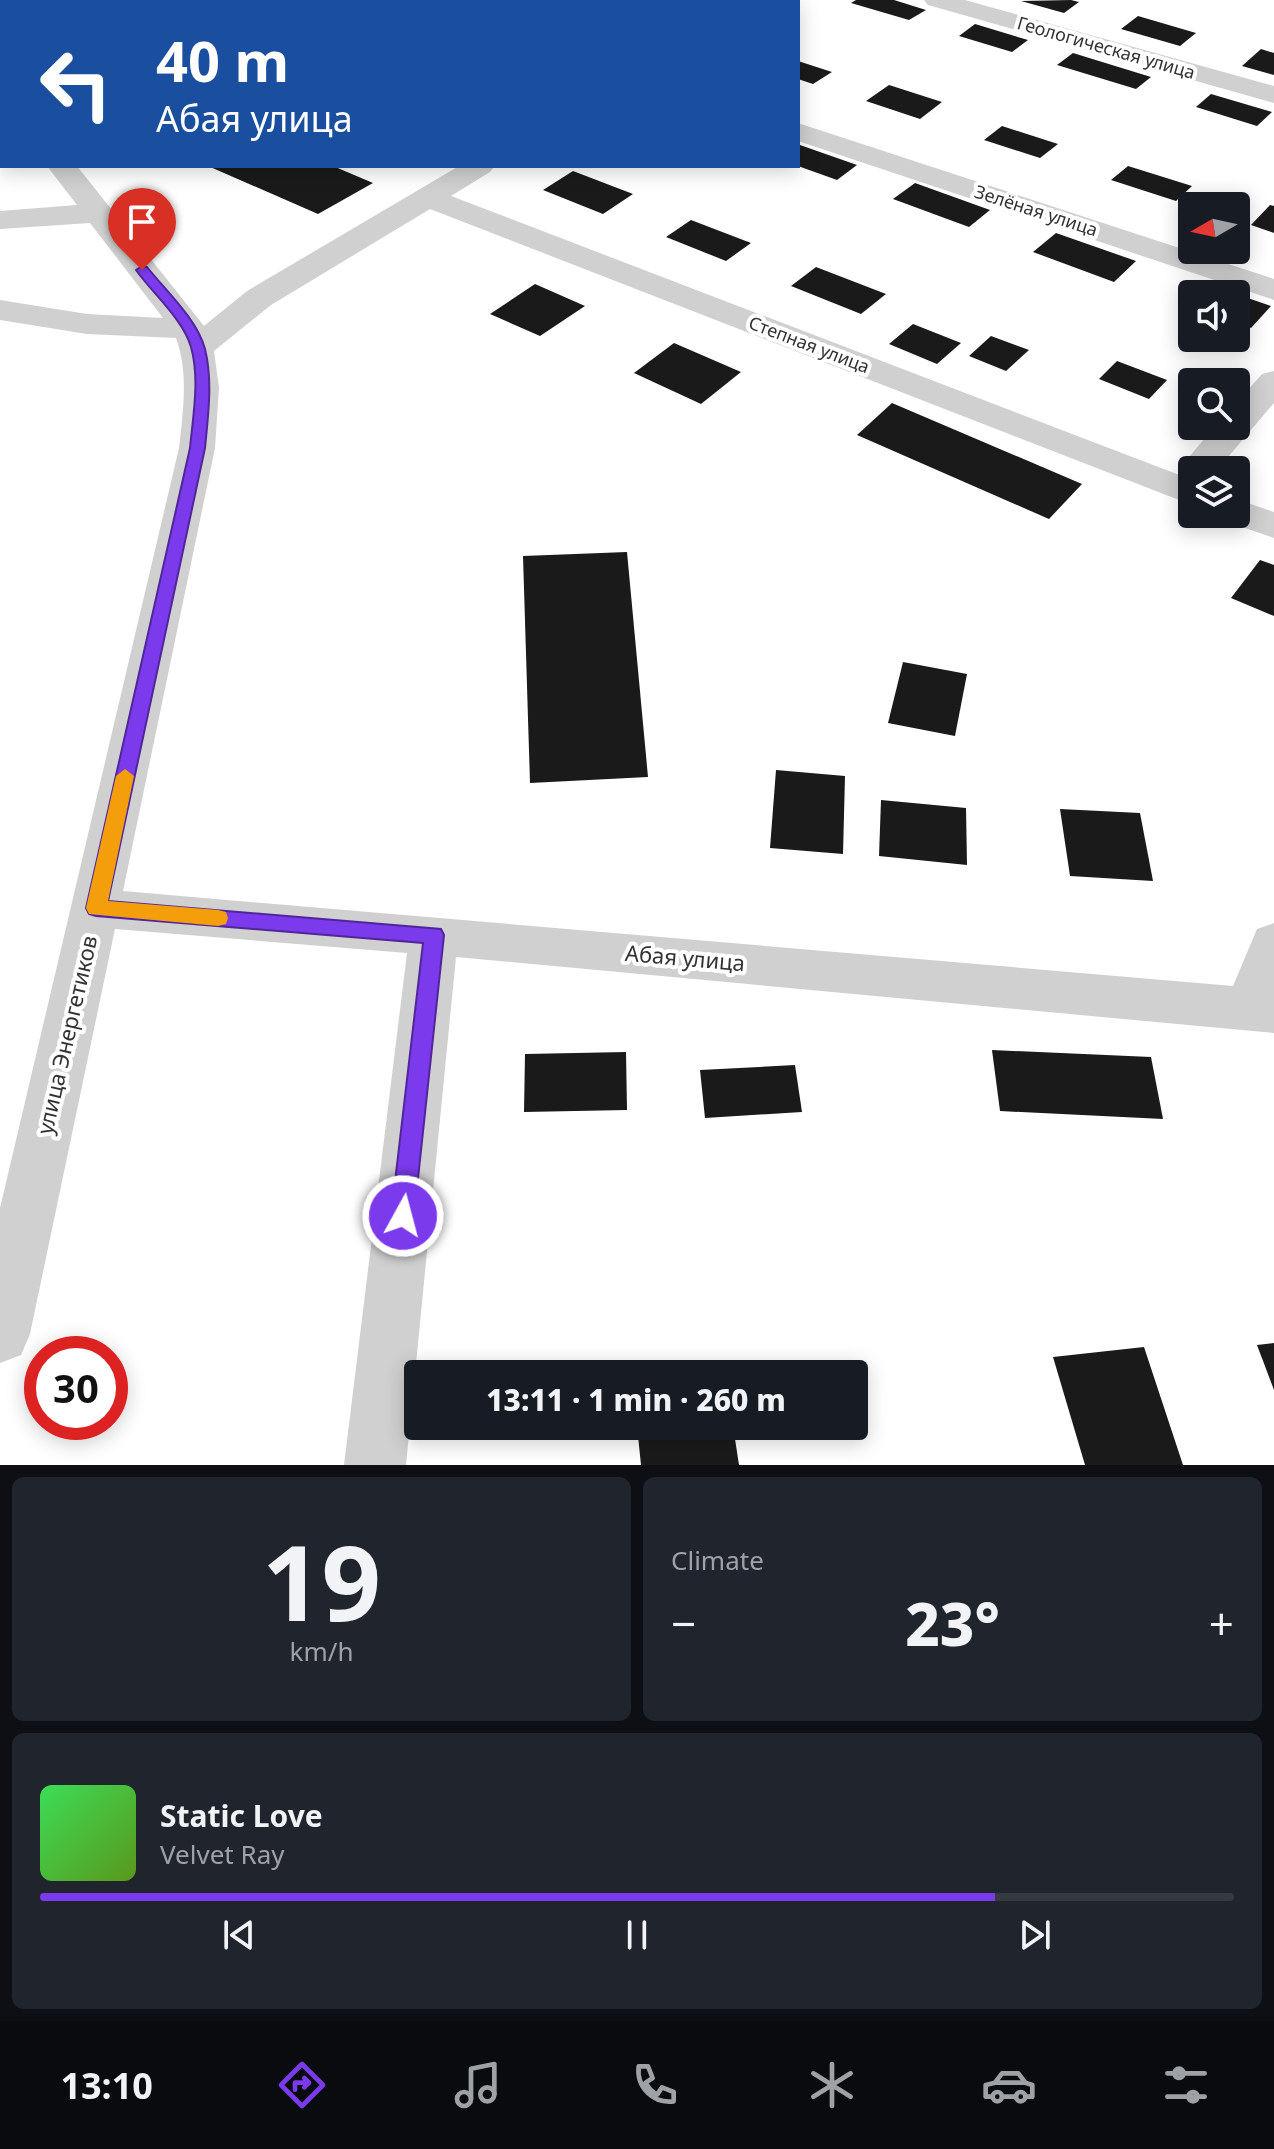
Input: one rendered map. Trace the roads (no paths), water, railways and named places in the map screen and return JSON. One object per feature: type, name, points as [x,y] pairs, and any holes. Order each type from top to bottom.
[{"type":"street","name":"Геологическая улица","points":[[937,0],[1274,95]]},
{"type":"street","name":"Зелёная улица","points":[[800,106],[1071,193]]},
{"type":"street","name":"Зелёная улица","points":[[800,133],[1274,290]]},
{"type":"street","points":[[64,168],[193,338]]},
{"type":"street","points":[[0,310],[193,338],[477,168]]},
{"type":"street","name":"Степная улица","points":[[427,197],[1178,478]]},
{"type":"street","points":[[0,220],[98,213]]},
{"type":"street","name":"улица Энергетиков","points":[[0,1334],[197,448],[203,390],[193,338]]},
{"type":"street","points":[[1250,409],[1274,381]]},
{"type":"street","points":[[1211,456],[1224,440]]},
{"type":"street","points":[[1250,517],[1274,526]]},
{"type":"street","name":"Абая улица","points":[[96,908],[434,935],[1262,1010]]},
{"type":"street","points":[[375,1465],[434,935]]},
{"type":"street","points":[[1262,1010],[1274,943]]}]
